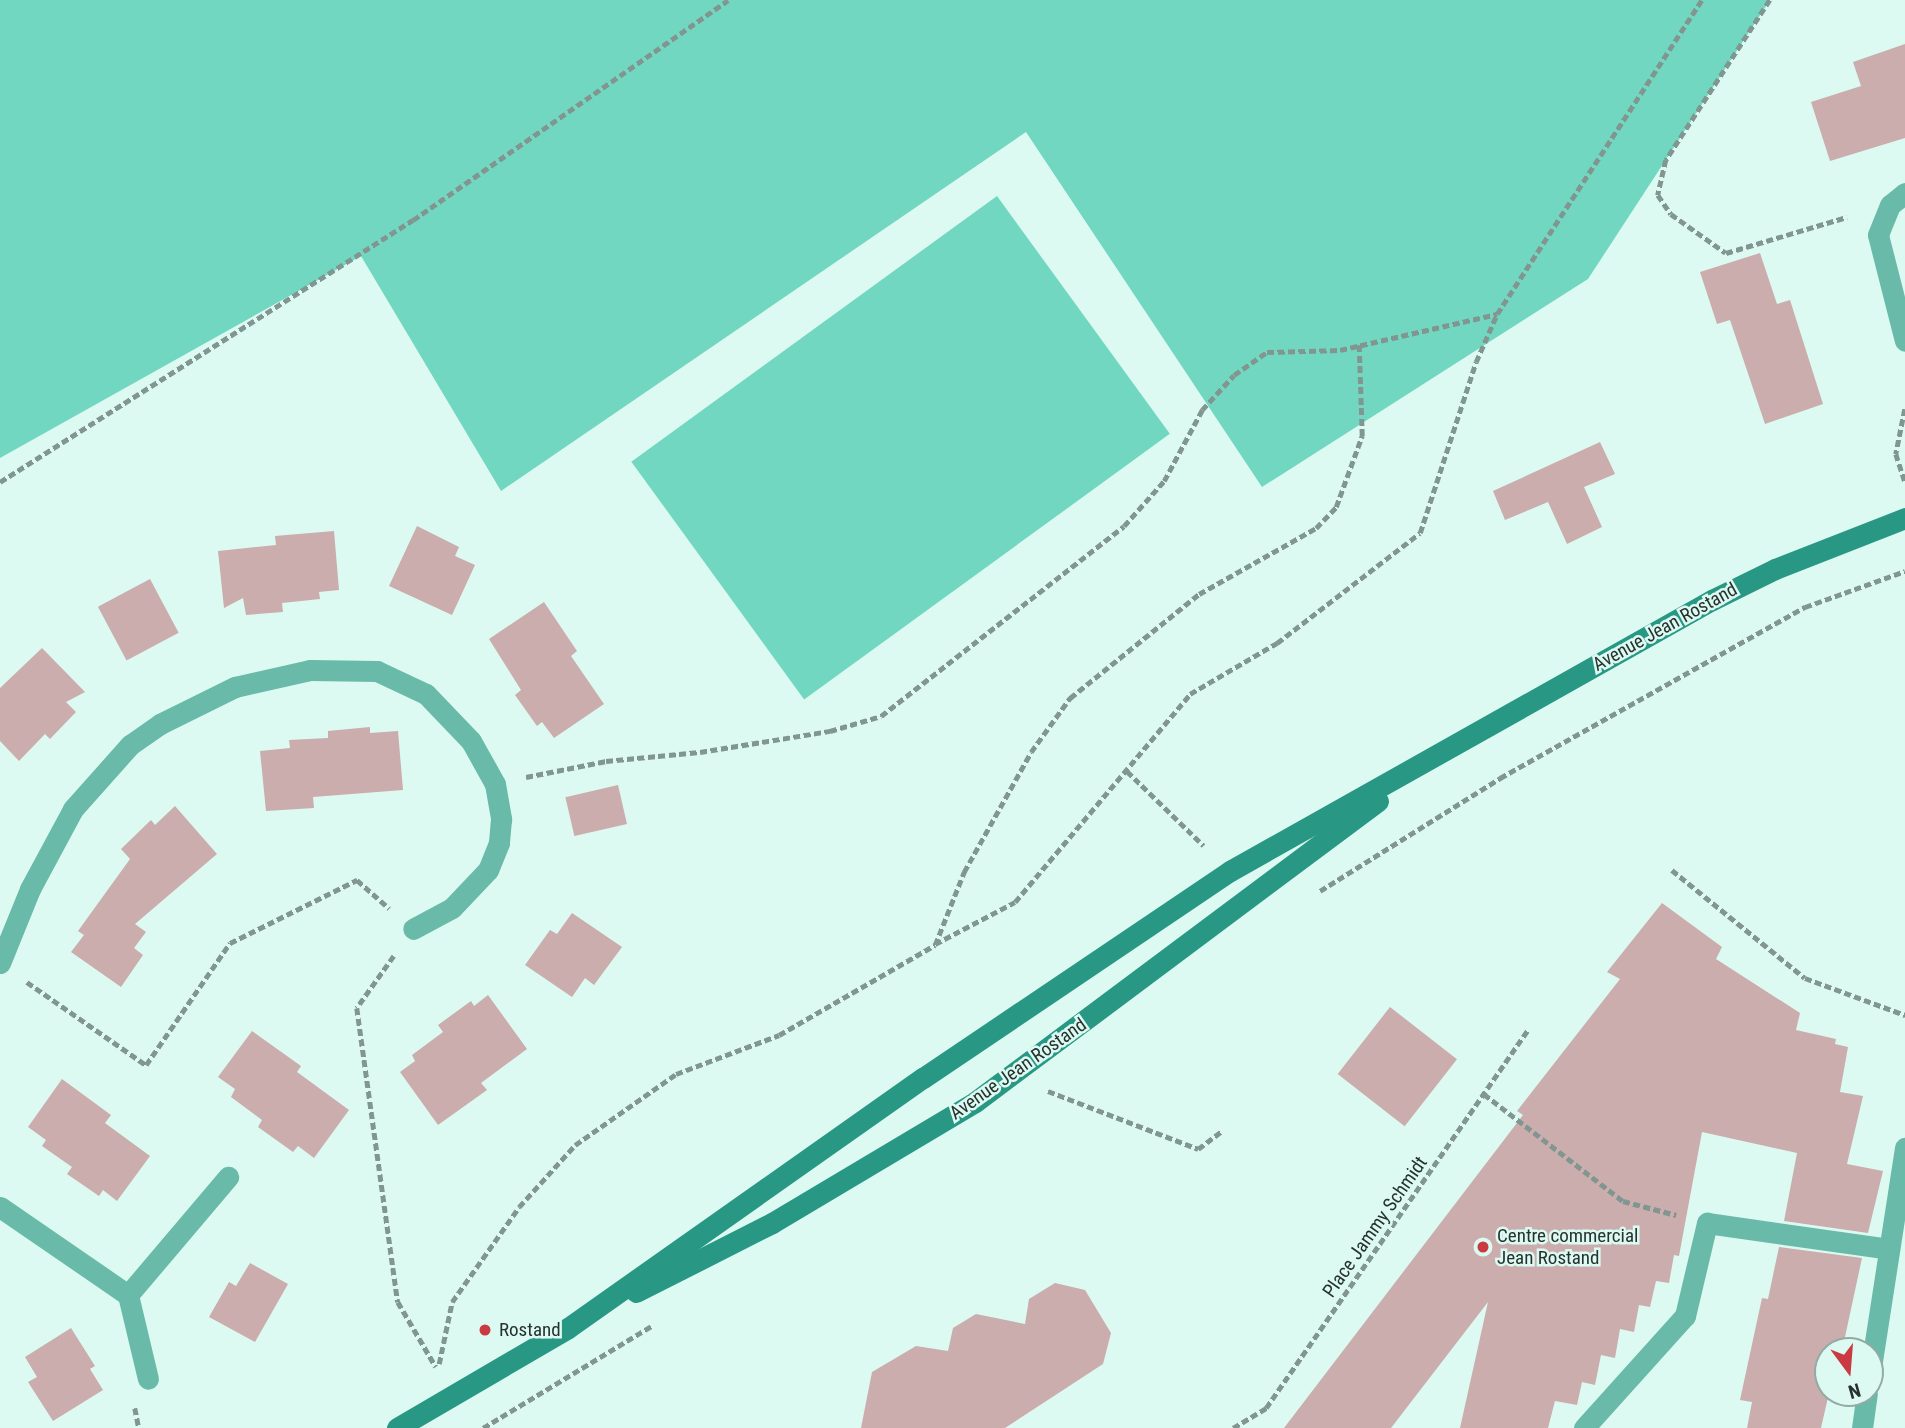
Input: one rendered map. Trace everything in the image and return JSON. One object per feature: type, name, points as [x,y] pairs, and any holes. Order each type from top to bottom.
[{"type":"street","points":[[1897,199],[1878,235],[1905,341]]},
{"type":"street","name":"Avenue Jean Rostand","points":[[568,1328],[935,1070],[1230,871],[1436,758],[1712,600],[1775,569],[1905,518]]},
{"type":"street","points":[[0,963],[48,851],[73,809],[102,772],[160,724],[235,687],[310,670],[357,667],[402,679],[449,714],[471,741],[495,784],[501,819],[499,843],[488,870],[452,908],[413,929]]},
{"type":"street","name":"Avenue Jean Rostand","points":[[397,1428],[568,1328],[772,1223],[975,1102],[1436,758]]},
{"type":"street","points":[[1876,1337],[1905,1148]]},
{"type":"street","points":[[128,1294],[228,1177]]},
{"type":"street","points":[[0,1207],[128,1294],[148,1379]]},
{"type":"street","points":[[1584,1428],[1685,1316],[1707,1223],[1889,1249]]},
{"type":"street","points":[[1862,1428],[1865,1407]]},
{"type":"path","points":[[0,482],[413,220],[727,0]]},
{"type":"path","points":[[22,979],[146,1065],[230,943],[357,880],[413,929],[357,1008],[398,1302],[439,1374],[439,1349],[452,1302],[519,1207],[575,1145],[676,1074],[779,1035],[934,945],[1015,902],[1190,694],[1277,643],[1420,533],[1476,362],[1497,314],[1702,0]]},
{"type":"path","points":[[1770,0],[1666,160],[1658,195],[1671,214],[1726,253],[1897,199]]},
{"type":"path","points":[[495,784],[606,761],[700,752],[830,731],[881,716],[1124,526],[1164,481],[1202,410],[1234,376],[1267,352],[1359,345],[1497,314]]},
{"type":"path","points":[[934,945],[964,872],[1031,752],[1070,698],[1199,594],[1316,528],[1336,507],[1362,436],[1359,345]]},
{"type":"path","points":[[1905,408],[1896,454],[1905,482]]},
{"type":"path","points":[[1315,894],[1500,778],[1805,607],[1905,571]]},
{"type":"path","points":[[1127,771],[1230,871]]},
{"type":"path","points":[[1672,870],[1805,978],[1905,1015]]},
{"type":"path","name":"Place Jammy Schmidt","points":[[1233,1428],[1266,1408],[1528,1030]]},
{"type":"path","points":[[1035,1086],[1198,1149],[1223,1130]]},
{"type":"path","points":[[1484,1094],[1623,1201],[1707,1223]]},
{"type":"green space","points":[[0,0],[1770,0],[1588,279],[1262,487],[1026,132],[501,491],[361,256],[0,458]]},
{"type":"green space","points":[[997,196],[1170,434],[804,700],[631,462]]},
{"type":"building","points":[[1905,44],[1905,138],[1830,161],[1811,102],[1861,86],[1853,62]]},
{"type":"building","points":[[1760,253],[1777,304],[1790,300],[1823,404],[1765,424],[1730,320],[1717,324],[1700,272]]},
{"type":"building","points":[[1600,442],[1615,474],[1584,487],[1602,527],[1567,544],[1548,502],[1505,520],[1493,491]]},
{"type":"building","points":[[417,526],[459,547],[455,556],[475,565],[452,615],[389,586]]},
{"type":"building","points":[[334,531],[339,590],[319,592],[320,599],[282,603],[283,612],[246,615],[243,598],[224,608],[218,551],[276,545],[275,536]]},
{"type":"building","points":[[150,579],[179,633],[127,661],[98,607]]},
{"type":"building","points":[[544,602],[577,651],[571,656],[604,704],[554,738],[542,722],[537,726],[515,695],[521,690],[489,639]]},
{"type":"building","points":[[42,648],[85,692],[66,702],[76,712],[50,739],[45,734],[19,761],[0,741],[0,688]]},
{"type":"building","points":[[370,727],[370,733],[398,731],[403,790],[313,797],[314,808],[266,811],[260,751],[290,748],[289,740],[328,738],[328,731]]},
{"type":"building","points":[[618,785],[627,824],[574,836],[565,797]]},
{"type":"building","points":[[175,806],[217,854],[135,924],[146,932],[134,948],[143,955],[121,987],[71,952],[84,935],[78,931],[130,859],[121,849],[151,820],[155,825]]},
{"type":"building","points":[[1662,903],[1722,947],[1716,959],[1800,1013],[1796,1030],[1836,1039],[1835,1044],[1848,1047],[1840,1092],[1863,1096],[1847,1164],[1883,1171],[1868,1233],[1784,1221],[1797,1153],[1702,1132],[1679,1256],[1674,1255],[1669,1283],[1656,1281],[1650,1307],[1639,1305],[1634,1332],[1620,1329],[1615,1358],[1601,1355],[1595,1385],[1582,1382],[1577,1405],[1555,1401],[1548,1428],[1460,1428],[1488,1302],[1391,1428],[1284,1428],[1523,1115],[1517,1111],[1620,979],[1607,972]]},
{"type":"building","points":[[572,913],[622,947],[594,985],[585,978],[572,997],[525,965],[550,930],[557,934]]},
{"type":"building","points":[[488,995],[527,1049],[481,1083],[487,1090],[438,1125],[400,1072],[415,1061],[412,1055],[443,1032],[438,1025],[471,1001],[474,1006]]},
{"type":"building","points":[[1390,1007],[1457,1059],[1405,1126],[1338,1074]]},
{"type":"building","points":[[252,1031],[301,1066],[297,1072],[349,1110],[314,1158],[298,1146],[293,1152],[258,1127],[262,1120],[231,1097],[235,1089],[218,1077]]},
{"type":"building","points":[[62,1079],[111,1115],[105,1123],[150,1156],[117,1201],[103,1190],[99,1196],[67,1174],[72,1167],[42,1146],[46,1140],[28,1127]]},
{"type":"building","points":[[1779,1247],[1862,1258],[1845,1337],[1814,1337],[1814,1407],[1826,1407],[1821,1428],[1747,1428],[1752,1402],[1740,1400],[1762,1298],[1768,1299]]},
{"type":"building","points":[[250,1263],[288,1284],[255,1342],[209,1317],[229,1282],[236,1286]]},
{"type":"building","points":[[1055,1283],[1085,1290],[1111,1333],[1103,1364],[1005,1428],[861,1428],[872,1372],[916,1346],[948,1351],[953,1328],[976,1314],[1025,1324],[1029,1299]]},
{"type":"building","points":[[71,1328],[95,1366],[90,1369],[103,1390],[53,1421],[28,1382],[37,1377],[25,1357]]},
{"type":"place","name":"Centre commercial Jean Rostand","points":[[1483,1247]]},
{"type":"place","name":"Rostand","points":[[485,1330]]}]
